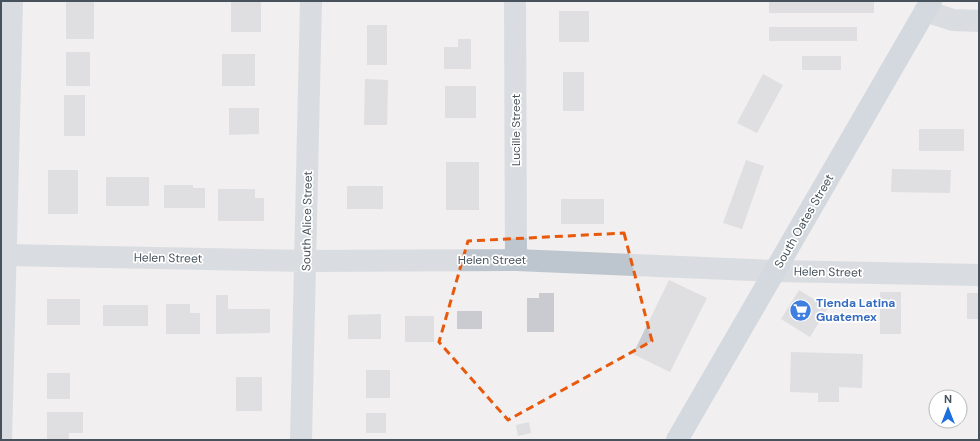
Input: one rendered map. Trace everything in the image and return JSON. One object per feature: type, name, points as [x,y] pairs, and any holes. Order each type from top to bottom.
[{"type":"main road","name":"South Oates Street","points":[[677,440],[928,6]]},
{"type":"street","points":[[1,440],[2,336],[5,255],[5,83],[12,1]]},
{"type":"street","name":"South Alice Street","points":[[301,440],[312,1]]},
{"type":"street","name":"Lucille Street","points":[[515,1],[516,260]]},
{"type":"street","points":[[928,6],[953,20],[979,21]]},
{"type":"street","name":"Helen Street","points":[[5,255],[306,261],[516,260],[775,271],[979,274]]},
{"type":"highlighted area","points":[[624,233],[652,341],[508,420],[439,342],[468,241]]},
{"type":"building","points":[[66,1],[94,1],[94,39],[66,39]]},
{"type":"building","points":[[769,1],[874,1],[874,13],[769,13]]},
{"type":"building","points":[[231,2],[261,2],[261,32],[231,32]]},
{"type":"building","points":[[559,11],[589,11],[589,42],[559,42]]},
{"type":"building","points":[[367,25],[387,25],[387,65],[367,65]]},
{"type":"building","points":[[769,27],[857,27],[857,41],[769,41]]},
{"type":"building","points":[[458,39],[471,39],[471,69],[444,69],[444,47],[458,47]]},
{"type":"building","points":[[66,52],[90,52],[90,86],[66,86]]},
{"type":"building","points":[[222,54],[255,54],[255,86],[222,86]]},
{"type":"building","points":[[802,56],[841,56],[841,70],[802,70]]},
{"type":"building","points":[[563,72],[584,72],[584,111],[563,111]]},
{"type":"building","points":[[763,74],[783,85],[757,133],[737,123]]},
{"type":"building","points":[[365,79],[388,80],[387,125],[364,125]]},
{"type":"building","points":[[445,86],[476,86],[476,118],[445,118]]},
{"type":"building","points":[[64,95],[85,95],[85,136],[64,136]]},
{"type":"building","points":[[229,108],[259,108],[259,134],[229,135]]},
{"type":"building","points":[[919,129],[964,129],[964,151],[919,151]]},
{"type":"building","points":[[746,160],[764,166],[742,229],[723,223]]},
{"type":"building","points":[[446,162],[479,162],[479,210],[446,210]]},
{"type":"building","points":[[892,169],[951,170],[950,193],[891,192]]},
{"type":"building","points":[[48,170],[78,170],[78,214],[48,214]]},
{"type":"building","points":[[106,177],[149,177],[149,206],[106,206]]},
{"type":"building","points":[[164,185],[193,185],[193,188],[205,188],[205,208],[164,208]]},
{"type":"building","points":[[347,186],[383,186],[383,209],[347,209]]},
{"type":"building","points":[[218,189],[255,189],[255,198],[264,198],[264,221],[218,221]]},
{"type":"building","points":[[561,199],[604,199],[604,224],[561,224]]},
{"type":"building","points":[[669,280],[707,298],[670,372],[633,354]]},
{"type":"building","points":[[799,290],[828,308],[810,337],[781,319]]},
{"type":"building","points":[[880,292],[901,292],[901,334],[880,334]]},
{"type":"building","points":[[539,293],[554,293],[554,332],[527,332],[527,298],[539,298]]},
{"type":"building","points":[[967,293],[979,293],[979,319],[967,319]]},
{"type":"building","points":[[216,295],[228,295],[228,309],[270,309],[270,333],[216,334]]},
{"type":"building","points":[[47,299],[80,299],[80,325],[47,325]]},
{"type":"building","points":[[166,304],[190,304],[190,313],[200,313],[200,334],[166,334]]},
{"type":"building","points":[[103,305],[148,305],[148,326],[103,326]]},
{"type":"building","points":[[457,311],[482,311],[482,329],[457,329]]},
{"type":"building","points":[[381,314],[381,339],[348,339],[348,315]]},
{"type":"building","points":[[405,316],[434,316],[434,342],[405,342]]},
{"type":"building","points":[[791,352],[863,354],[862,388],[839,387],[839,402],[818,402],[818,393],[790,392]]},
{"type":"building","points":[[366,370],[390,370],[390,398],[366,398]]},
{"type":"building","points":[[47,373],[70,373],[70,399],[47,399]]},
{"type":"building","points":[[236,377],[262,377],[262,411],[236,411]]},
{"type":"building","points":[[47,412],[83,412],[83,433],[69,433],[69,440],[47,440]]},
{"type":"building","points":[[366,413],[386,413],[386,433],[366,433]]},
{"type":"building","points":[[529,422],[531,433],[518,436],[516,425]]},
{"type":"place","name":"Tienda Latina Guatemex","points":[[800,310]]}]
